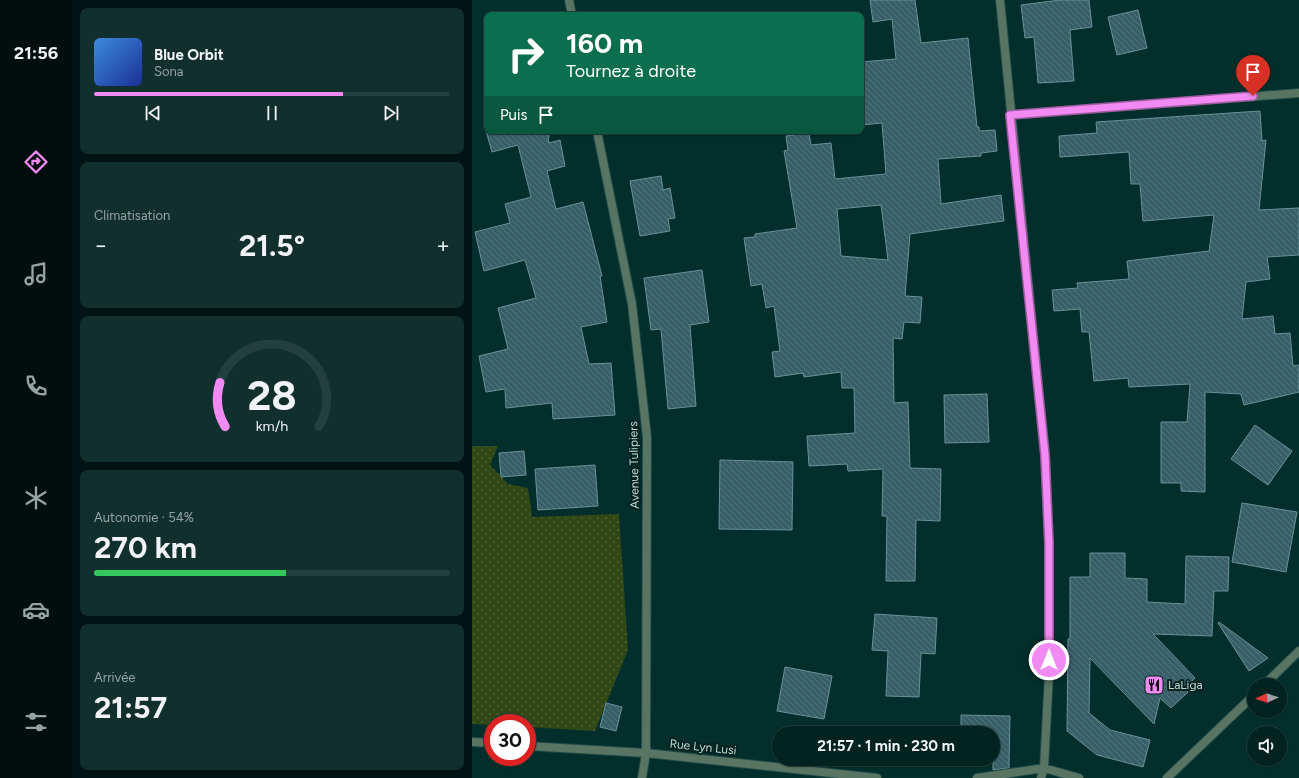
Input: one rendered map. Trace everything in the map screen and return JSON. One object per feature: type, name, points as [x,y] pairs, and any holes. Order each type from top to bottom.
[{"type":"street","points":[[569,0],[571,12]]},
{"type":"street","points":[[1000,0],[1010,115],[1045,455],[1049,544],[1049,674],[1044,768],[1041,778]]},
{"type":"street","points":[[1010,115],[1299,93]]},
{"type":"street","name":"Avenue Tulipiers","points":[[598,134],[632,304],[647,437],[646,753],[642,778]]},
{"type":"street","points":[[1271,678],[1299,651]]},
{"type":"street","points":[[1167,778],[1247,702]]},
{"type":"street","points":[[472,742],[484,743]]},
{"type":"street","name":"Rue Lyn Lusi","points":[[536,747],[646,753],[877,778]]},
{"type":"street","points":[[977,778],[1044,768],[1079,778]]},
{"type":"green space","points":[[472,446],[498,446],[490,465],[508,484],[528,488],[532,517],[619,514],[628,650],[595,731],[536,728],[536,714],[484,714],[484,725],[472,724]]},
{"type":"building","points":[[870,0],[915,0],[921,43],[968,38],[977,127],[979,127],[979,131],[995,130],[997,151],[981,153],[981,156],[938,159],[941,204],[1001,195],[1004,221],[910,234],[905,296],[922,297],[920,323],[904,322],[902,339],[893,338],[894,403],[908,402],[910,468],[941,469],[940,521],[916,520],[915,581],[886,581],[887,516],[882,516],[883,469],[848,471],[847,464],[809,466],[807,436],[855,433],[854,388],[842,388],[841,372],[804,377],[803,373],[775,377],[772,352],[780,351],[774,306],[766,308],[762,284],[751,286],[744,238],[755,237],[755,234],[797,228],[784,151],[788,150],[786,136],[809,134],[811,145],[831,143],[835,179],[886,174],[882,123],[864,125],[864,62],[896,59],[892,19],[873,22]],"holes":[[[881,205],[888,260],[841,256],[837,209]]]},
{"type":"building","points":[[1060,0],[1089,0],[1092,27],[1070,30],[1074,81],[1038,83],[1034,37],[1025,38],[1021,5]]},
{"type":"building","points":[[1138,10],[1147,48],[1117,55],[1108,17]]},
{"type":"building","points":[[1260,111],[1262,141],[1266,140],[1259,210],[1299,208],[1299,255],[1267,257],[1270,279],[1246,282],[1242,319],[1273,316],[1275,334],[1290,333],[1293,366],[1299,365],[1299,392],[1244,405],[1241,394],[1205,392],[1205,492],[1181,491],[1181,483],[1161,483],[1161,422],[1187,422],[1190,384],[1129,387],[1128,378],[1094,381],[1089,332],[1082,332],[1080,309],[1054,311],[1052,290],[1078,288],[1077,283],[1129,279],[1127,261],[1209,251],[1214,215],[1143,221],[1140,184],[1131,184],[1129,152],[1060,157],[1059,136],[1097,133],[1096,122]]},
{"type":"building","points":[[487,134],[549,134],[549,143],[560,140],[565,166],[547,171],[556,209],[583,202],[602,276],[600,276],[607,322],[581,327],[589,364],[611,363],[615,415],[553,419],[552,403],[506,408],[505,389],[486,392],[479,356],[508,349],[498,308],[536,298],[525,260],[484,271],[475,232],[510,223],[505,204],[531,197],[518,145],[492,152]]},
{"type":"building","points":[[661,176],[663,190],[670,188],[675,218],[668,219],[670,231],[640,236],[630,181]]},
{"type":"building","points":[[702,270],[709,322],[690,325],[696,406],[668,409],[661,329],[651,330],[644,278]]},
{"type":"building","points":[[987,394],[989,442],[945,443],[944,395]]},
{"type":"building","points":[[1255,425],[1292,451],[1268,485],[1231,459]]},
{"type":"building","points":[[524,451],[526,475],[501,477],[499,453]]},
{"type":"building","points":[[720,460],[793,462],[792,530],[719,529]]},
{"type":"building","points":[[595,465],[598,506],[538,510],[535,469]]},
{"type":"building","points":[[1242,503],[1297,512],[1286,572],[1232,562]]},
{"type":"building","points":[[1090,553],[1125,553],[1125,578],[1147,579],[1147,602],[1185,604],[1186,556],[1229,557],[1228,591],[1214,591],[1212,636],[1153,634],[1195,678],[1184,688],[1188,692],[1171,708],[1160,698],[1154,724],[1090,658],[1089,713],[1110,730],[1150,740],[1143,767],[1097,755],[1067,731],[1068,639],[1070,639],[1070,577],[1090,577]]},
{"type":"building","points":[[875,614],[937,618],[935,654],[921,653],[919,697],[886,696],[888,651],[872,650]]},
{"type":"building","points":[[1219,622],[1268,658],[1249,671],[1218,623]]},
{"type":"building","points":[[785,667],[832,676],[824,719],[777,711]]},
{"type":"building","points":[[606,703],[622,707],[616,731],[600,727]]},
{"type":"building","points":[[961,715],[1010,716],[1009,768],[993,770],[993,766],[1000,766],[1000,726],[961,726]]},
{"type":"place","name":"LaLiga","points":[[1154,685]]},
{"type":"route","points":[[1049,660],[1049,544],[1045,455],[1010,115],[1253,96]]}]
